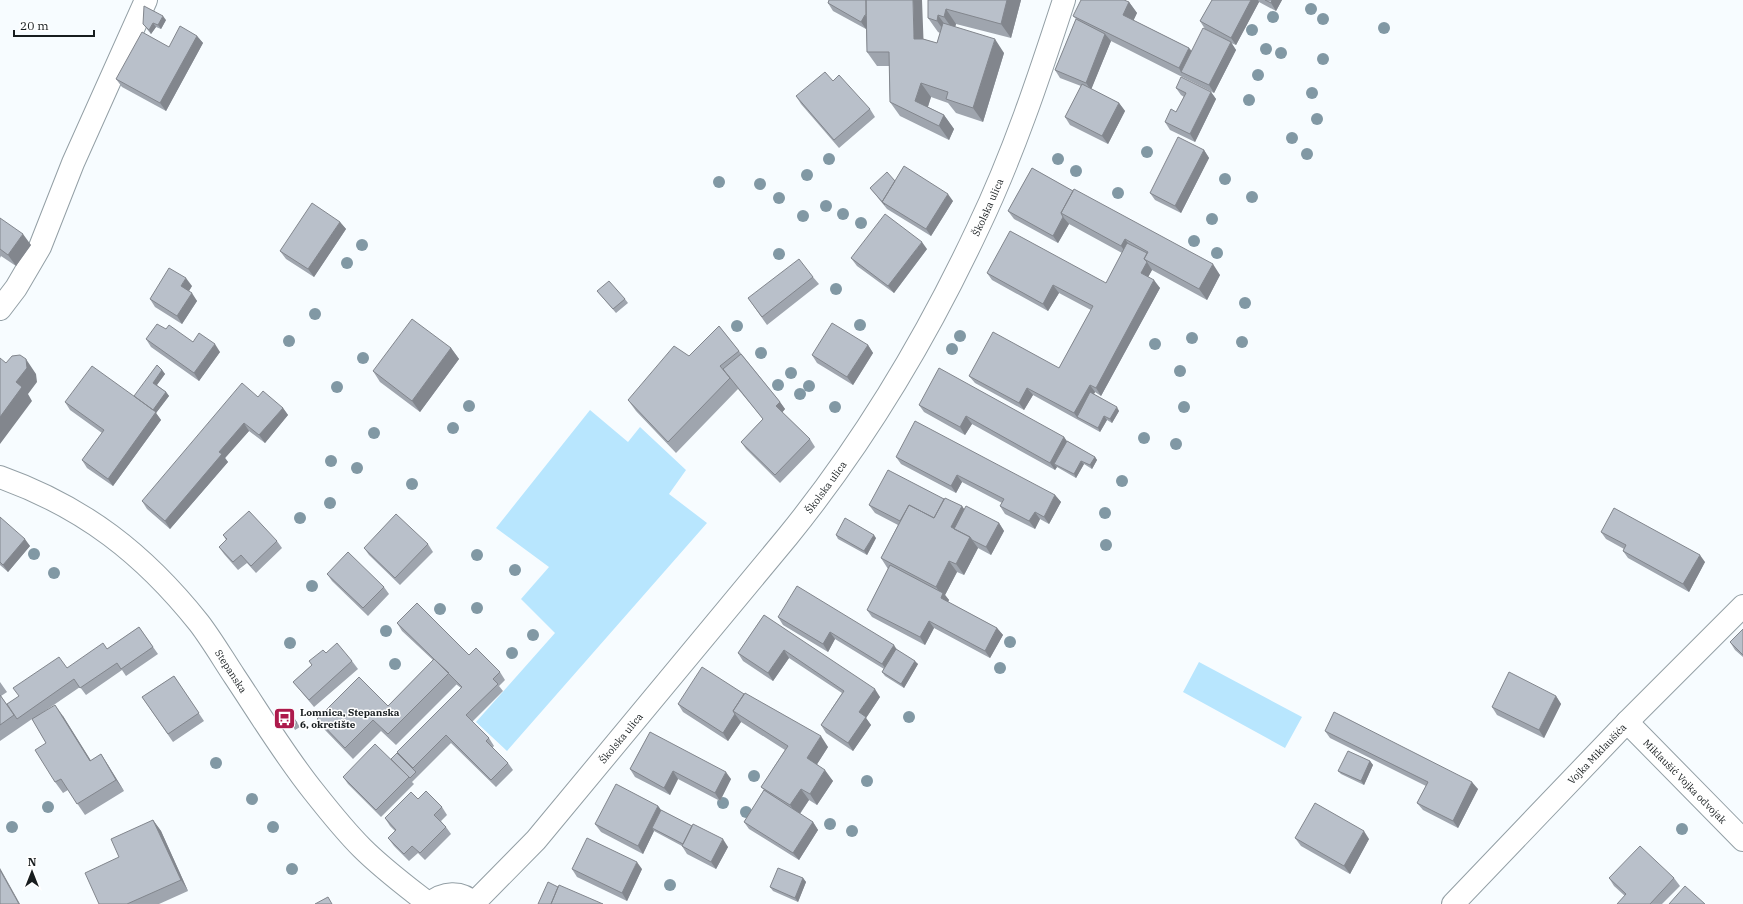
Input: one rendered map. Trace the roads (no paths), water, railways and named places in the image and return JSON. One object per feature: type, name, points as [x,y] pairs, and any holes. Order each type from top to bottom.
[{"type":"street","points":[[0,309],[16,288],[40,247],[73,163],[146,0]]},
{"type":"street","name":"Školska ulica","points":[[429,904],[437,897],[446,894],[461,895],[475,903],[536,840],[820,496],[886,400],[923,334],[978,228],[1037,82],[1064,0]]},
{"type":"street","name":"Stepanska","points":[[0,477],[25,486],[87,518],[125,546],[149,568],[200,624],[268,727],[314,791],[362,848],[429,904]]},
{"type":"street","name":"Vojka Miklaušića","points":[[1453,904],[1627,722],[1743,606]]},
{"type":"street","name":"Miklaušić Vojka odvojak","points":[[1627,722],[1743,840]]},
{"type":"place","name":"Lomnica, Stepanska 6, okretište","points":[[284,718]]}]
